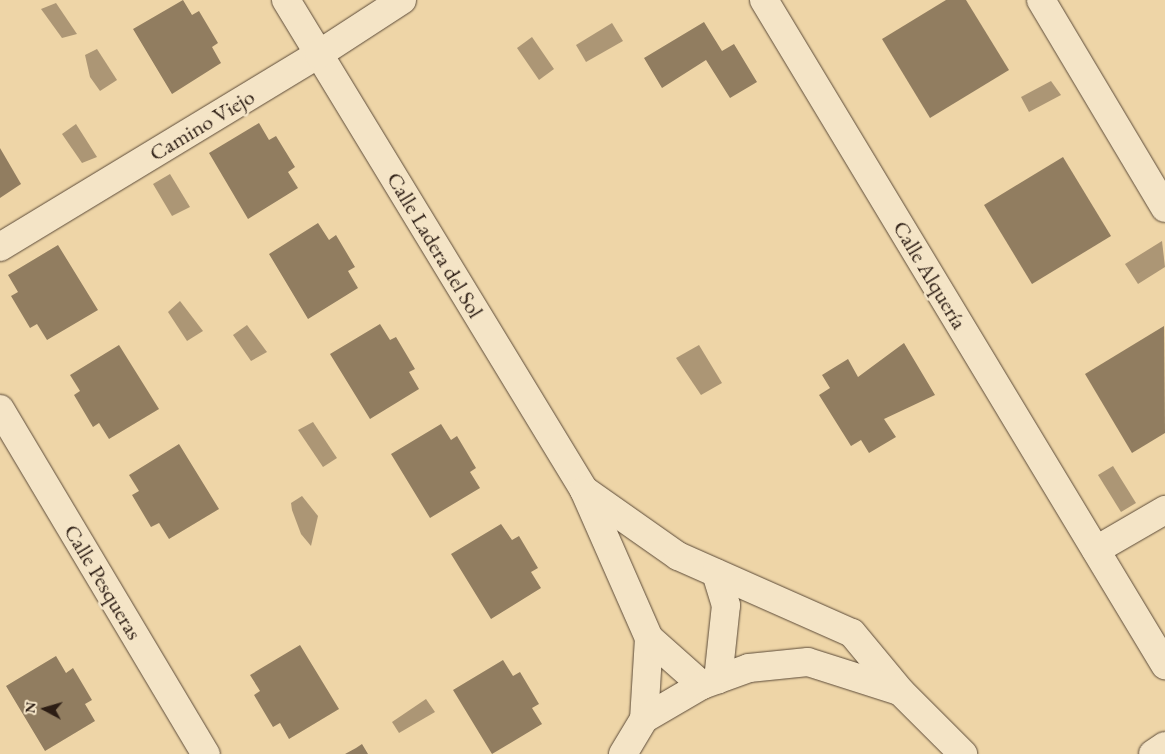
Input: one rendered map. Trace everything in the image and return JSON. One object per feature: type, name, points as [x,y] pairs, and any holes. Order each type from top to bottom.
[{"type":"street","name":"Calle Ladera del Sol","points":[[286,0],[584,490],[649,638],[644,719]]},
{"type":"street","name":"Camino Viejo","points":[[0,246],[319,54],[402,0]]},
{"type":"street","name":"Calle Alquería","points":[[764,0],[1165,664]]},
{"type":"street","points":[[1041,0],[1165,208]]},
{"type":"street","name":"Calle Pesqueras","points":[[0,409],[206,754]]},
{"type":"street","name":"Calle Ladera del Sol","points":[[584,490],[678,556],[852,633],[901,692],[963,754]]},
{"type":"street","points":[[1096,550],[1165,510]]},
{"type":"street","points":[[710,682],[726,606],[716,572]]},
{"type":"street","name":"Calle Ladera del Sol","points":[[649,638],[710,682]]},
{"type":"street","name":"Calle Ladera del Sol","points":[[644,719],[710,682],[749,668],[808,662],[901,692]]},
{"type":"street","points":[[623,754],[644,719]]},
{"type":"street","points":[[1153,754],[1165,746]]},
{"type":"shaded area","points":[[56,3],[77,34],[62,38],[41,9]]},
{"type":"shaded area","points":[[612,23],[623,41],[586,62],[576,45]]},
{"type":"shaded area","points":[[532,37],[554,69],[539,80],[517,48]]},
{"type":"shaded area","points":[[97,49],[117,80],[100,91],[90,77],[85,55]]},
{"type":"shaded area","points":[[1051,81],[1061,95],[1029,112],[1021,97]]},
{"type":"shaded area","points":[[76,124],[97,157],[82,163],[62,134]]},
{"type":"shaded area","points":[[170,174],[190,207],[172,216],[153,184]]},
{"type":"shaded area","points":[[1162,241],[1165,267],[1138,284],[1125,264]]},
{"type":"shaded area","points":[[180,301],[203,331],[187,341],[168,312]]},
{"type":"shaded area","points":[[247,325],[267,352],[251,361],[233,335]]},
{"type":"shaded area","points":[[699,345],[722,383],[701,395],[676,358]]},
{"type":"shaded area","points":[[313,422],[337,458],[323,467],[298,430]]},
{"type":"shaded area","points":[[1113,466],[1136,503],[1121,512],[1098,475]]},
{"type":"shaded area","points":[[302,496],[318,516],[311,546],[301,534],[292,510],[291,503]]},
{"type":"shaded area","points":[[426,699],[435,712],[399,733],[392,722]]},
{"type":"building","points":[[183,0],[192,15],[199,11],[218,43],[212,47],[221,63],[172,94],[133,29]]},
{"type":"building","points":[[946,0],[966,0],[1009,70],[930,118],[882,39]]},
{"type":"building","points":[[704,22],[722,51],[734,44],[757,82],[730,98],[706,60],[662,88],[644,58]]},
{"type":"building","points":[[259,123],[269,140],[276,136],[295,167],[288,172],[298,188],[248,219],[209,153]]},
{"type":"building","points":[[0,148],[21,184],[0,198]]},
{"type":"building","points":[[1063,157],[1111,236],[1032,284],[984,205]]},
{"type":"building","points":[[318,223],[329,240],[336,235],[355,267],[348,271],[358,288],[308,319],[269,254]]},
{"type":"building","points":[[58,245],[98,310],[47,340],[37,324],[30,328],[11,296],[18,292],[8,275]]},
{"type":"building","points":[[380,324],[390,340],[396,337],[415,369],[409,372],[419,389],[370,419],[330,354]]},
{"type":"building","points":[[1164,326],[1165,433],[1132,453],[1085,374]]},
{"type":"building","points":[[904,343],[935,395],[884,419],[896,437],[869,453],[861,440],[851,446],[819,395],[830,388],[822,375],[848,359],[858,377]]},
{"type":"building","points":[[119,345],[159,409],[109,439],[99,423],[93,427],[74,395],[80,391],[70,375]]},
{"type":"building","points":[[441,424],[451,440],[457,436],[476,468],[470,472],[480,488],[430,518],[391,454]]},
{"type":"building","points":[[179,444],[219,509],[169,539],[159,523],[151,527],[132,495],[139,491],[129,475]]},
{"type":"building","points":[[501,524],[512,540],[519,536],[538,568],[531,572],[541,588],[491,619],[451,554]]},
{"type":"building","points":[[300,645],[339,709],[289,739],[280,723],[273,727],[254,695],[260,691],[250,675]]},
{"type":"building","points":[[56,656],[66,673],[73,668],[92,700],[85,704],[95,721],[45,751],[6,686]]},
{"type":"building","points":[[503,660],[513,676],[520,672],[539,704],[532,708],[542,724],[492,754],[453,690]]},
{"type":"building","points":[[362,744],[368,754],[345,754],[356,748]]}]
